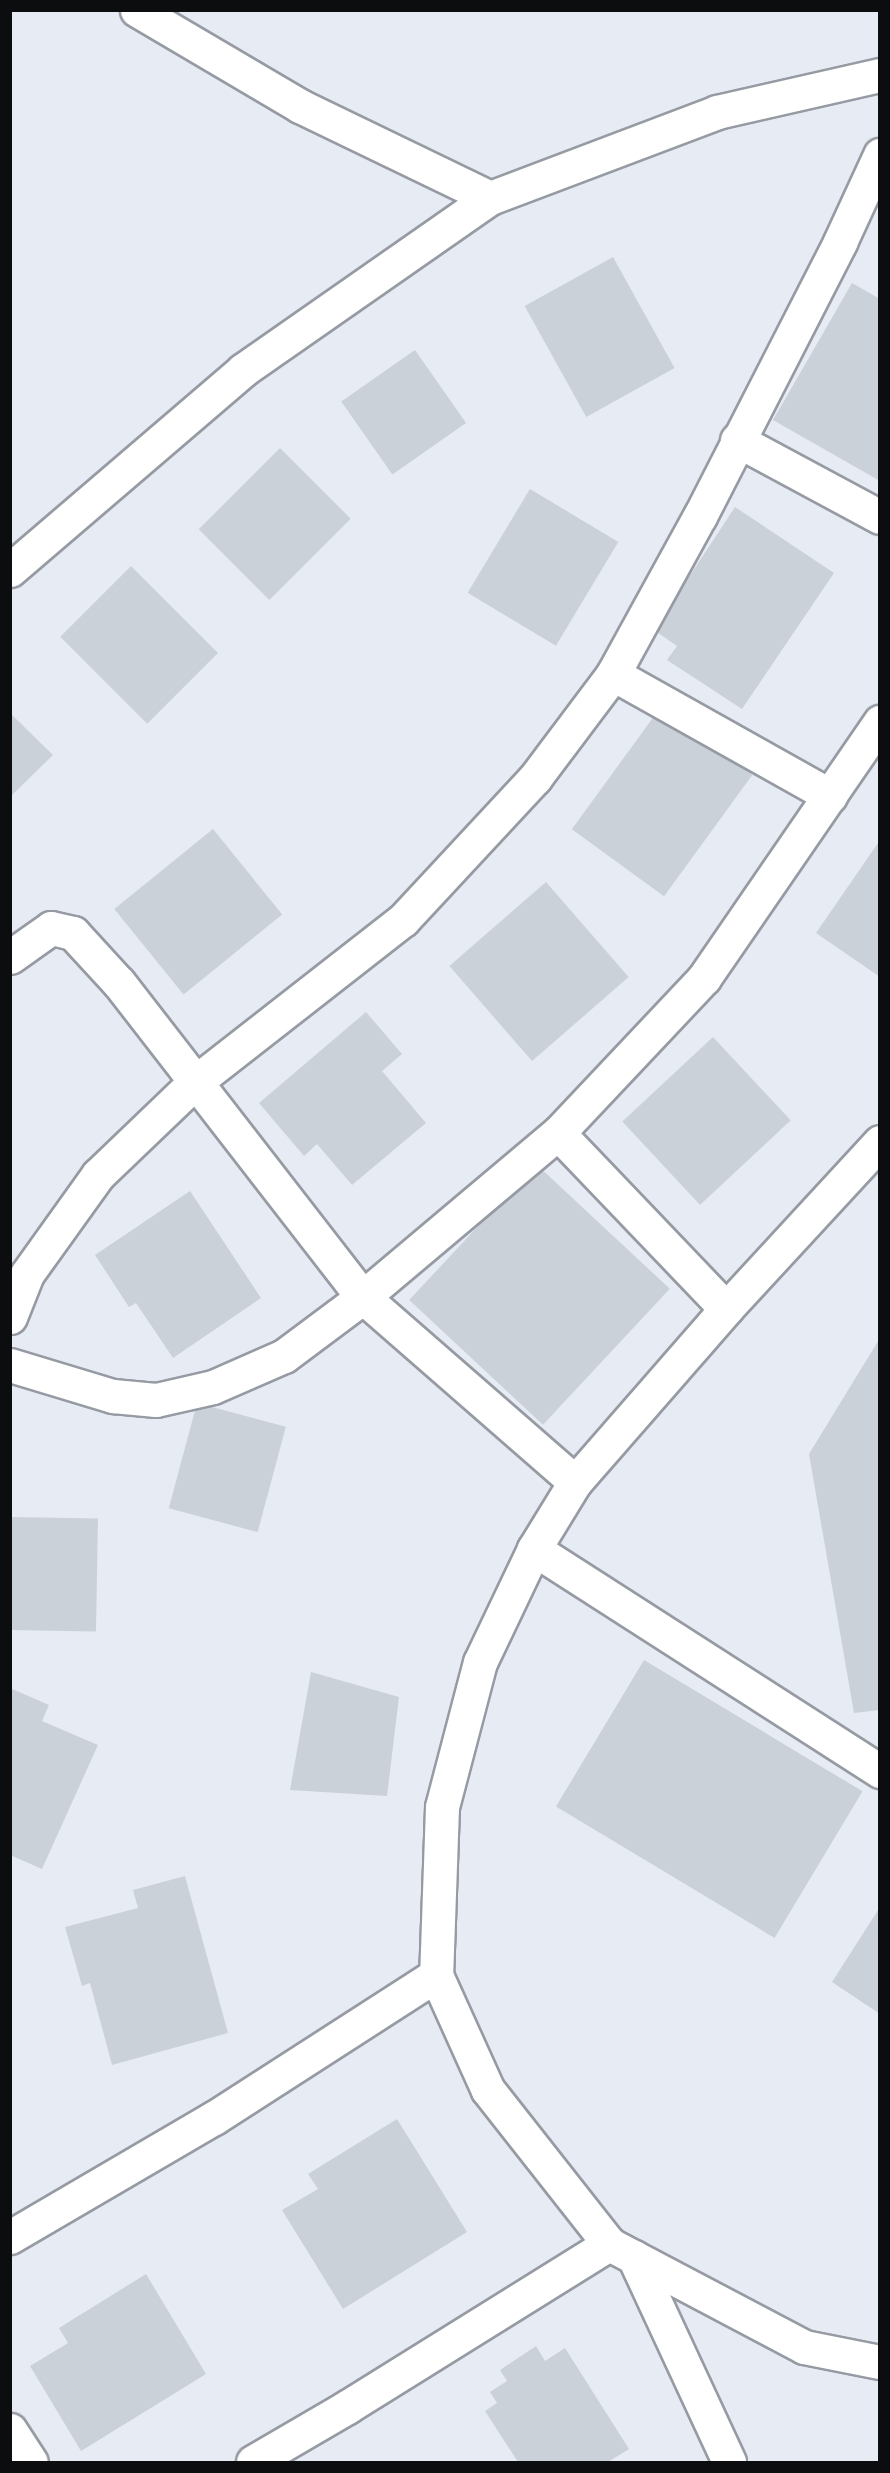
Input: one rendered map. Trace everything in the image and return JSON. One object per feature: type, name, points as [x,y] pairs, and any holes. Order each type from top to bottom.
[{"type":"street","points":[[137,10],[300,106],[490,198]]},
{"type":"street","points":[[10,570],[243,370],[490,198],[717,112],[879,75]]},
{"type":"street","points":[[10,1317],[19,1265],[98,1175],[194,1083],[403,920],[536,778],[613,674],[700,516],[840,242],[879,155]]},
{"type":"street","points":[[737,440],[879,517]]},
{"type":"street","points":[[613,674],[830,796]]},
{"type":"street","points":[[10,1365],[113,1396],[156,1400],[213,1387],[284,1356],[363,1297],[558,1133],[704,978],[879,722]]},
{"type":"street","points":[[10,957],[51,928],[73,933],[119,983],[194,1083],[363,1297],[575,1482]]},
{"type":"street","points":[[558,1133],[726,1309]]},
{"type":"street","points":[[729,2463],[622,2250],[488,2090],[436,1975],[442,1807],[480,1662],[534,1550],[575,1482],[726,1309],[879,1142]]},
{"type":"street","points":[[534,1550],[879,1771]]},
{"type":"street","points":[[10,2237],[214,2118],[436,1975]]},
{"type":"street","points":[[622,2250],[804,2347],[879,2362]]},
{"type":"street","points":[[252,2463],[622,2250]]},
{"type":"street","points":[[10,2430],[31,2463]]},
{"type":"building","points":[[613,257],[675,368],[586,417],[525,306]]},
{"type":"building","points":[[852,283],[880,299],[880,481],[773,420]]},
{"type":"building","points":[[415,350],[466,423],[392,475],[341,402]]},
{"type":"building","points":[[280,448],[351,519],[269,600],[199,529]]},
{"type":"building","points":[[530,489],[618,542],[556,646],[468,593]]},
{"type":"building","points":[[735,507],[834,573],[742,709],[667,660],[677,646],[654,630]]},
{"type":"building","points":[[131,566],[218,653],[147,724],[60,637]]},
{"type":"building","points":[[660,708],[752,775],[664,896],[572,829]]},
{"type":"building","points":[[10,713],[53,755],[10,797]]},
{"type":"building","points":[[213,829],[282,914],[184,994],[114,909]]},
{"type":"building","points":[[880,840],[880,977],[816,933]]},
{"type":"building","points":[[546,882],[629,977],[532,1061],[449,966]]},
{"type":"building","points":[[366,1012],[402,1054],[382,1071],[426,1123],[352,1185],[317,1144],[304,1156],[259,1103]]},
{"type":"building","points":[[713,1037],[791,1120],[700,1205],[622,1122]]},
{"type":"building","points":[[536,1164],[670,1289],[543,1425],[409,1300]]},
{"type":"building","points":[[190,1191],[261,1298],[173,1358],[136,1303],[129,1307],[95,1255]]},
{"type":"building","points":[[880,1338],[880,1710],[854,1713],[809,1454]]},
{"type":"building","points":[[197,1403],[286,1427],[258,1532],[169,1508]]},
{"type":"building","points":[[10,1517],[98,1519],[96,1632],[10,1630]]},
{"type":"building","points":[[644,1660],[863,1791],[775,1938],[556,1807]]},
{"type":"building","points":[[311,1672],[399,1697],[387,1796],[290,1790]]},
{"type":"building","points":[[10,1688],[49,1705],[42,1721],[98,1745],[42,1869],[10,1855]]},
{"type":"building","points":[[185,1876],[228,2033],[112,2065],[90,1983],[82,1986],[65,1927],[138,1908],[133,1890]]},
{"type":"building","points":[[880,1907],[880,2014],[832,1982]]},
{"type":"building","points":[[397,2119],[467,2232],[343,2309],[282,2210],[318,2189],[308,2174]]},
{"type":"building","points":[[146,2274],[206,2374],[81,2451],[30,2366],[68,2343],[59,2328]]},
{"type":"building","points":[[536,2346],[545,2361],[565,2348],[629,2449],[608,2462],[518,2462],[485,2411],[497,2403],[490,2392],[507,2381],[500,2370]]}]
